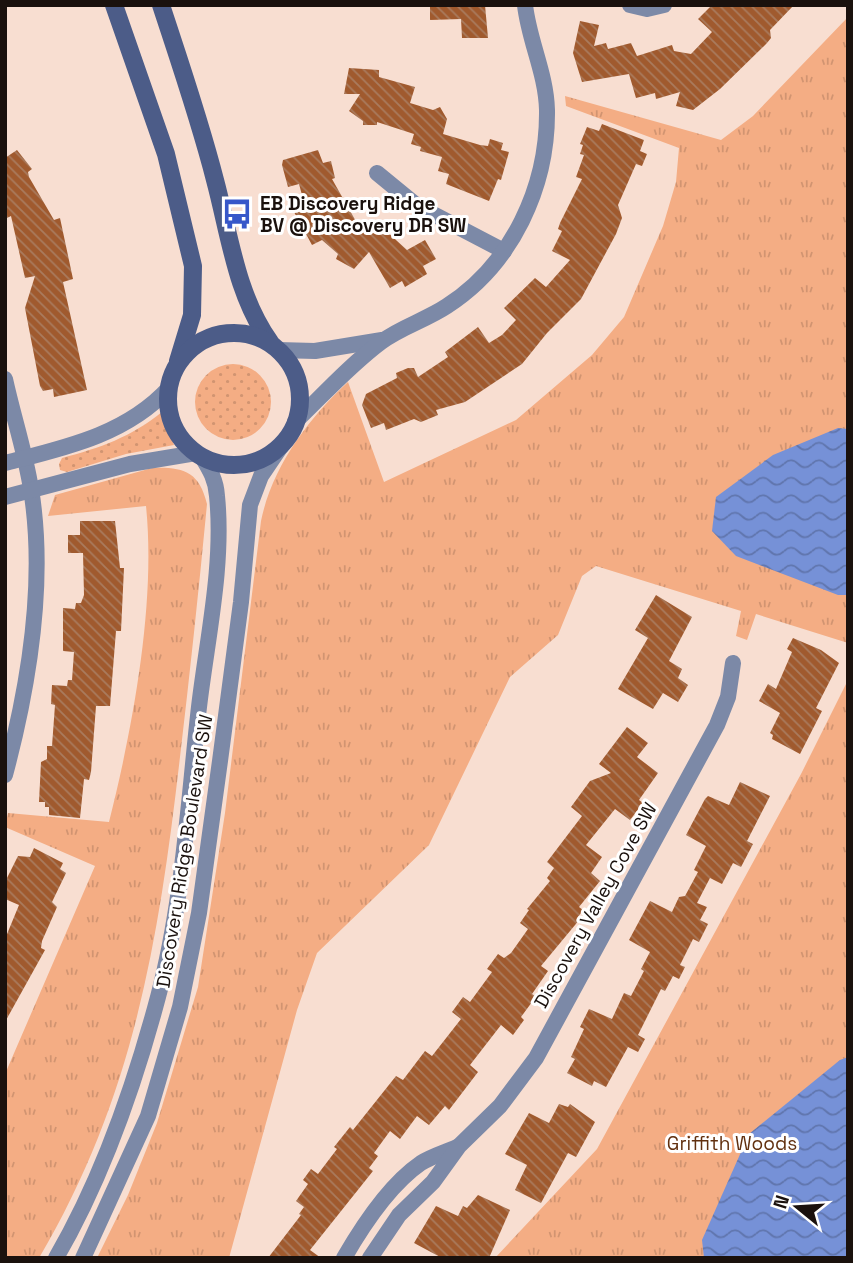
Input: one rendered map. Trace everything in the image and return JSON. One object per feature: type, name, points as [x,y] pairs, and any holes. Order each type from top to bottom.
[{"type":"street","points":[[114,5],[166,153],[193,266],[192,316],[169,388],[170,418],[180,437],[199,455],[223,464],[246,464],[267,456],[284,442],[299,410],[298,383],[293,371],[252,317],[243,293],[211,165],[161,5]]},
{"type":"street","points":[[177,365],[199,343],[228,333],[251,336],[275,348],[315,351],[382,340],[425,319],[471,289],[504,251],[534,192],[543,162],[547,130],[542,76],[525,5]]},
{"type":"street","points":[[630,5],[647,9],[664,5]]},
{"type":"street","points":[[377,173],[416,205],[504,251]]},
{"type":"street","points":[[295,422],[382,340]]},
{"type":"street","points":[[5,379],[25,458],[36,542],[28,664],[5,775]]},
{"type":"street","points":[[5,463],[93,439],[124,425],[169,388]]},
{"type":"street","name":"Discovery Ridge Boulevard SW","points":[[83,1258],[143,1128],[180,1007],[199,913],[241,602],[250,505],[261,476],[284,442]]},
{"type":"street","points":[[5,497],[130,464],[199,455]]},
{"type":"street","name":"Discovery Ridge Boulevard SW","points":[[55,1258],[104,1164],[133,1085],[159,994],[172,921],[211,605],[218,520],[214,476],[199,455]]},
{"type":"street","name":"Discovery Valley Cove SW","points":[[370,1258],[392,1225],[433,1182],[459,1146],[500,1106],[536,1058],[717,725],[728,697],[733,663]]},
{"type":"street","name":"Discovery Valley Cove SW","points":[[344,1258],[368,1221],[398,1185],[421,1163],[459,1146]]},
{"type":"green space","points":[[848,17],[848,643],[756,614],[747,640],[736,636],[741,611],[596,566],[582,576],[558,635],[510,677],[429,845],[317,953],[297,1010],[229,1258],[97,1258],[128,1195],[157,1123],[198,987],[225,813],[261,521],[266,501],[283,463],[306,428],[348,382],[384,482],[516,420],[592,355],[624,317],[663,226],[676,182],[679,148],[566,106],[565,96],[721,140],[753,116]]},
{"type":"green space","points":[[233,364],[248,367],[260,375],[268,387],[271,402],[268,417],[260,429],[248,437],[233,440],[218,437],[206,429],[198,417],[195,402],[198,387],[206,375],[218,367]]},
{"type":"green space","points":[[162,412],[174,445],[126,454],[67,472],[60,470],[62,458],[115,441]]},
{"type":"green space","points":[[152,468],[188,473],[199,484],[207,504],[172,824],[151,953],[120,1077],[98,1137],[71,1198],[39,1258],[5,1258],[5,1074],[95,866],[5,827],[8,813],[109,822],[134,706],[148,583],[146,506],[48,516],[55,495]]},
{"type":"green space","name":"Griffith Woods","points":[[848,680],[848,1216],[834,1258],[495,1258],[597,1149],[801,774]]},
{"type":"water","points":[[838,428],[848,429],[848,595],[838,595],[736,556],[712,531],[716,497],[773,455]]},
{"type":"water","points":[[848,1057],[848,1258],[704,1258],[702,1240],[749,1134],[840,1060]]},
{"type":"building","points":[[430,5],[485,5],[488,38],[462,38],[461,19],[430,20]]},
{"type":"building","points":[[712,5],[794,5],[770,30],[771,38],[767,43],[720,89],[693,110],[676,106],[680,92],[656,99],[655,93],[636,98],[629,74],[582,82],[573,53],[580,21],[599,25],[594,46],[606,43],[608,49],[631,43],[637,56],[672,45],[674,51],[691,54],[712,32],[698,19]]},
{"type":"building","points":[[349,68],[379,70],[379,77],[415,87],[410,103],[433,110],[440,107],[447,119],[443,134],[480,145],[488,146],[490,139],[503,143],[501,150],[509,152],[501,180],[498,179],[489,201],[446,184],[449,174],[438,171],[442,157],[420,151],[421,147],[411,144],[414,134],[377,122],[377,125],[363,125],[363,121],[349,111],[360,94],[344,94]]},
{"type":"building","points":[[602,124],[644,140],[640,151],[647,154],[642,166],[636,164],[618,205],[622,218],[616,234],[581,299],[547,333],[522,364],[465,402],[436,410],[438,415],[421,422],[414,419],[386,430],[384,423],[371,428],[362,405],[366,394],[397,378],[396,373],[408,368],[414,368],[418,377],[448,357],[445,352],[478,327],[489,343],[502,335],[516,320],[504,308],[535,278],[546,287],[570,260],[552,251],[562,231],[558,229],[560,223],[582,179],[576,177],[584,155],[580,154],[583,145],[580,144],[587,127],[599,131]]},
{"type":"building","points":[[17,150],[32,169],[28,172],[29,177],[54,220],[60,218],[73,279],[63,282],[87,390],[54,397],[53,389],[43,391],[40,386],[25,308],[35,276],[25,278],[11,216],[5,219],[5,158]]},
{"type":"building","points":[[318,150],[323,163],[331,161],[335,178],[332,179],[362,232],[373,219],[407,250],[425,240],[436,259],[423,266],[427,274],[405,287],[402,281],[390,288],[369,252],[354,269],[336,259],[338,254],[322,240],[312,245],[294,212],[305,206],[299,184],[288,187],[282,165],[283,160]]},
{"type":"building","points":[[80,521],[115,521],[120,568],[124,568],[121,631],[116,631],[110,706],[96,706],[91,772],[89,780],[84,779],[80,818],[49,815],[49,807],[45,807],[45,802],[39,802],[41,762],[47,759],[47,746],[52,746],[55,705],[51,704],[52,685],[67,686],[68,680],[72,680],[74,652],[63,651],[63,608],[75,609],[76,603],[81,603],[84,595],[83,553],[68,553],[68,535],[80,535]]},
{"type":"building","points":[[656,595],[692,617],[669,661],[682,669],[678,678],[688,685],[678,702],[663,693],[653,709],[618,689],[648,638],[635,630]]},
{"type":"building","points":[[793,638],[821,650],[839,663],[816,708],[822,711],[800,754],[772,739],[773,735],[770,733],[780,713],[759,701],[768,684],[776,689],[792,652],[787,649]]},
{"type":"building","points":[[627,727],[648,743],[637,757],[658,773],[639,800],[643,803],[630,820],[615,809],[586,845],[602,857],[591,873],[600,881],[579,907],[583,910],[578,917],[580,919],[541,966],[548,971],[532,994],[535,996],[521,1017],[524,1020],[513,1035],[501,1025],[470,1065],[478,1072],[449,1110],[445,1106],[429,1125],[417,1116],[400,1139],[390,1131],[374,1153],[378,1156],[369,1168],[373,1171],[310,1250],[321,1258],[268,1258],[301,1215],[299,1214],[304,1207],[296,1201],[308,1184],[303,1180],[311,1169],[318,1174],[337,1149],[334,1147],[350,1127],[353,1130],[396,1076],[403,1080],[425,1051],[432,1056],[461,1019],[452,1012],[463,997],[470,1002],[492,972],[487,969],[498,954],[504,958],[511,953],[528,929],[520,923],[529,910],[527,909],[550,881],[547,878],[554,868],[547,862],[582,816],[571,807],[590,781],[611,773],[599,764]]},
{"type":"building","points":[[740,782],[770,796],[747,841],[753,844],[741,867],[733,863],[722,884],[710,878],[697,903],[707,907],[700,920],[708,924],[699,942],[693,939],[680,965],[685,967],[679,979],[673,976],[665,991],[661,989],[638,1035],[645,1039],[638,1052],[628,1047],[606,1087],[594,1081],[592,1086],[567,1073],[575,1059],[571,1057],[584,1029],[580,1027],[589,1009],[612,1019],[624,993],[631,996],[644,971],[641,969],[650,952],[629,940],[650,901],[672,912],[679,897],[685,896],[698,872],[694,870],[706,846],[686,835],[705,799],[708,796],[729,805]]},
{"type":"building","points":[[34,848],[63,863],[60,869],[66,873],[52,902],[57,907],[42,941],[41,948],[45,950],[5,1022],[5,939],[19,905],[5,899],[5,882],[18,856],[30,857]]},
{"type":"building","points":[[559,1104],[568,1107],[570,1104],[595,1122],[576,1157],[568,1153],[541,1203],[515,1190],[527,1165],[505,1154],[529,1113],[549,1123]]},
{"type":"building","points":[[478,1195],[510,1210],[489,1258],[442,1258],[414,1243],[436,1206],[458,1216],[463,1206],[467,1208]]},
{"type":"place","name":"EB Discovery Ridge BV @ Discovery DR SW","points":[[237,214]]}]
